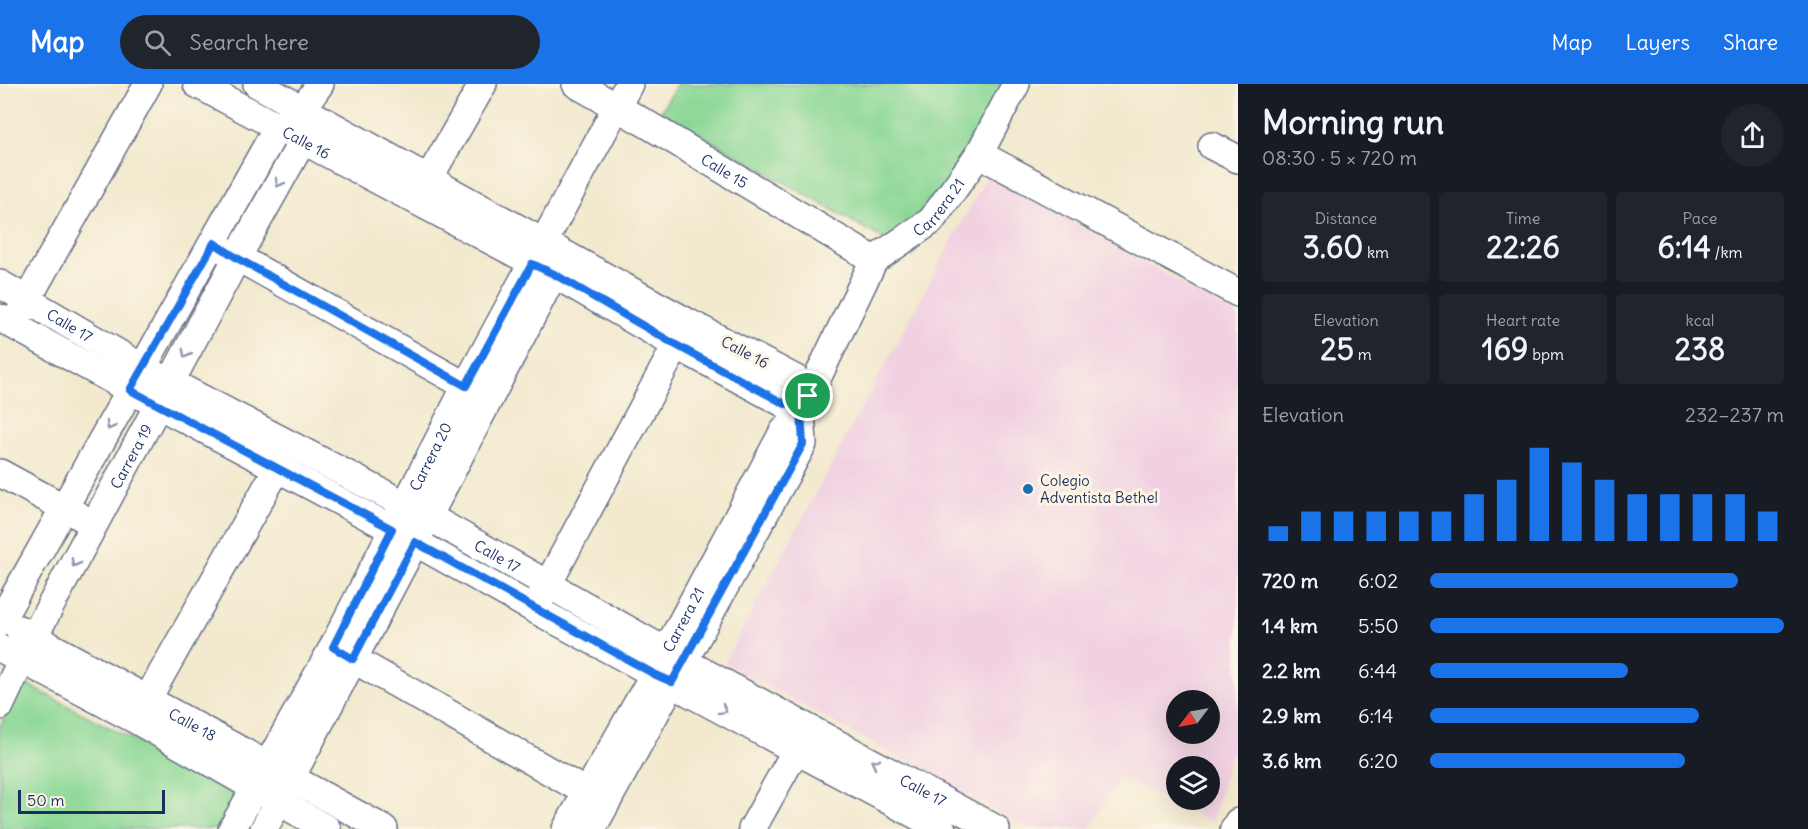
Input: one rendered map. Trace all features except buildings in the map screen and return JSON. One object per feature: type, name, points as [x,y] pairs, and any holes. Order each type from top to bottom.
[{"type":"street","points":[[6,322],[28,301],[148,84]]},
{"type":"street","name":"Calle 16","points":[[197,84],[303,140],[548,258],[682,334],[796,379],[804,404]]},
{"type":"street","name":"Calle 16","points":[[257,84],[429,178],[548,258]]},
{"type":"street","points":[[0,621],[278,126],[303,109],[320,84]]},
{"type":"street","points":[[429,178],[483,84]]},
{"type":"street","name":"Calle 15","points":[[576,84],[623,95],[874,260]]},
{"type":"street","name":"Carrera 21","points":[[566,829],[596,798],[669,667],[783,432],[804,404],[874,260],[932,220],[979,154],[1016,84]]},
{"type":"street","name":"Carrera 20","points":[[232,829],[270,777],[343,653],[429,517],[623,95]]},
{"type":"street","name":"Carrera 19","points":[[0,706],[19,648],[96,524],[237,258],[303,140],[303,109]]},
{"type":"street","points":[[1212,146],[1238,159]]},
{"type":"street","points":[[979,154],[1238,293]]},
{"type":"street","points":[[214,243],[466,386]]},
{"type":"street","name":"Carrera 20","points":[[343,653],[392,529],[466,386],[548,258]]},
{"type":"street","name":"Calle 17","points":[[0,285],[28,301],[136,379]]},
{"type":"street","name":"Calle 17","points":[[6,322],[136,379],[429,517],[548,585],[796,750],[926,816],[996,829]]},
{"type":"street","points":[[534,609],[682,334]]},
{"type":"street","name":"Calle 17","points":[[165,393],[277,469],[392,529],[534,609],[669,667],[926,816]]},
{"type":"street","points":[[141,709],[277,469]]},
{"type":"street","points":[[0,473],[96,524]]},
{"type":"street","name":"Calle 18","points":[[0,621],[19,648],[270,777],[384,829]]},
{"type":"street","points":[[343,653],[596,798]]},
{"type":"street","points":[[752,829],[796,750]]},
{"type":"street","name":"Calle 18","points":[[270,777],[279,803],[327,829]]},
{"type":"street","name":"Carrera 21","points":[[592,829],[596,798]]},
{"type":"street","points":[[264,829],[279,803]]},
{"type":"street","points":[[1234,829],[1238,822]]},
{"type":"shaded area","name":"Colegio Adventista Bethel","points":[[989,172],[1238,316],[1238,727],[1220,793],[1220,756],[1166,756],[1166,800],[1119,777],[1090,829],[1030,829],[724,663]]},
{"type":"shaded area","name":"Colegio Adventista Bethel","points":[[1187,810],[1215,810],[1212,822]]},
{"type":"green space","points":[[677,84],[1003,84],[913,256],[661,112]]},
{"type":"green space","points":[[22,682],[241,796],[223,829],[0,829],[0,726]]},
{"type":"place","name":"Colegio Adventista Bethel","points":[[1028,489]]},
{"type":"route","points":[[214,243],[466,386],[532,264],[554,274],[676,345],[785,404],[808,396],[801,412],[803,444],[672,682],[534,609],[415,542],[353,659],[333,647],[392,529],[130,390],[214,243]]}]
